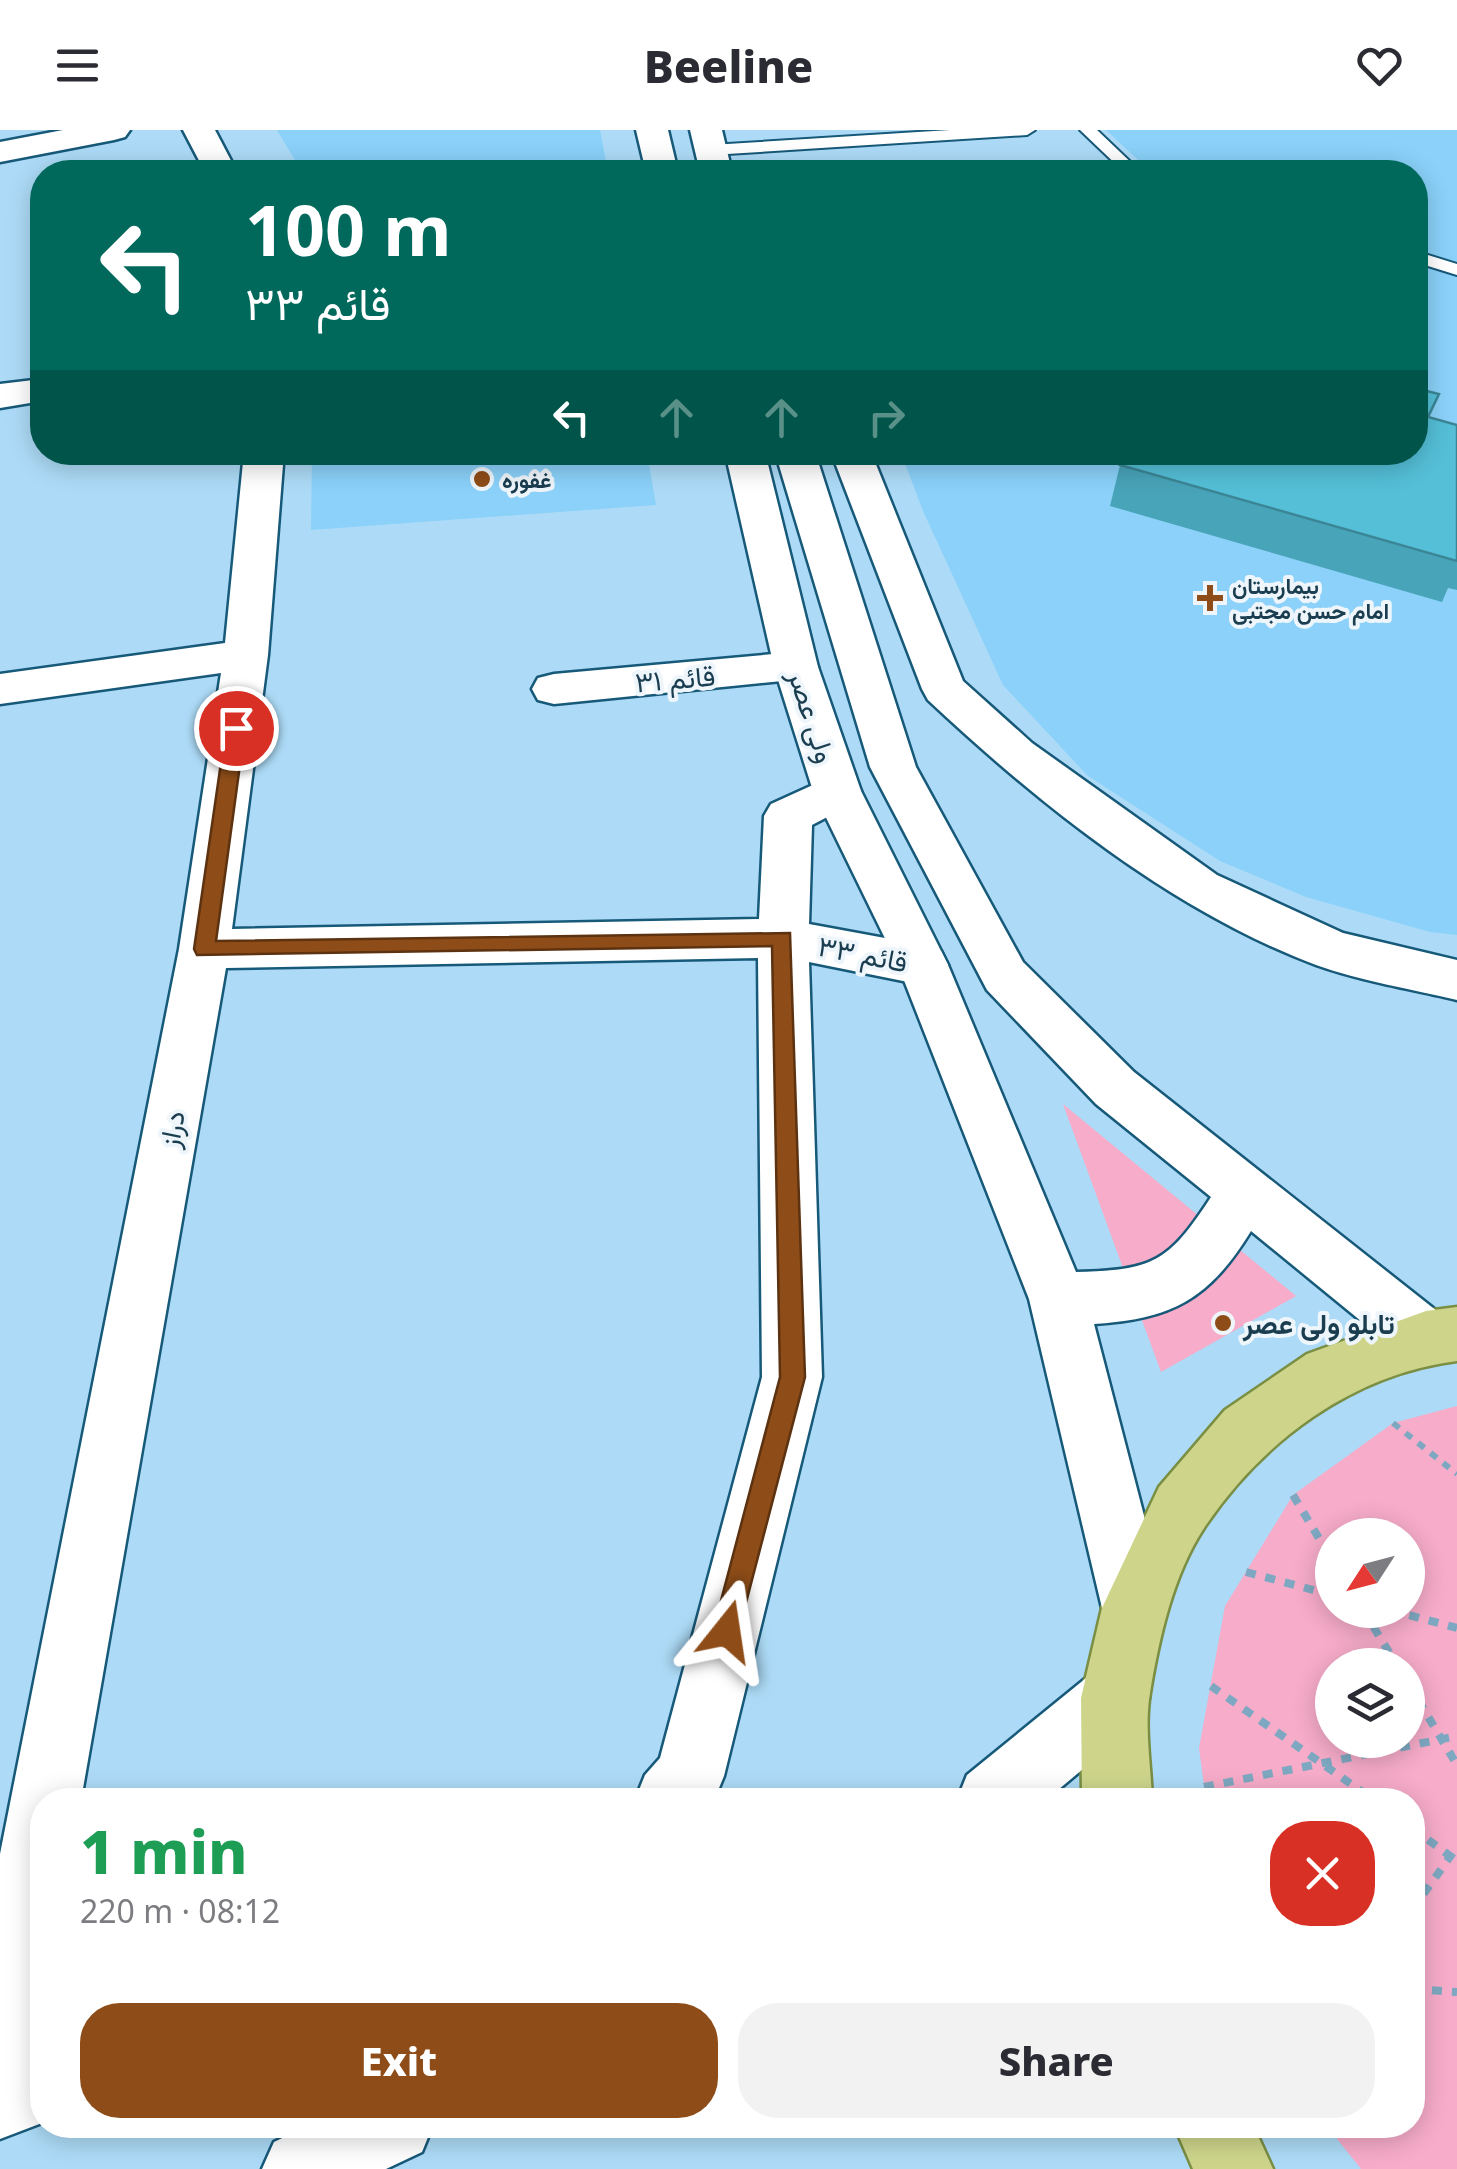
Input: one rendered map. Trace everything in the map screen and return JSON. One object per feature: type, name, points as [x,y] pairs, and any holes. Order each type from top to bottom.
[{"type":"main road","points":[[1117,1788],[1115,1698],[1135,1608],[1181,1508],[1247,1430],[1328,1373],[1442,1336]]},
{"type":"main road","points":[[1218,2138],[1234,2169]]},
{"type":"street","points":[[0,152],[114,130]]},
{"type":"street","points":[[199,130],[215,160]]},
{"type":"street","points":[[652,130],[659,160]]},
{"type":"street","points":[[0,396],[30,392]]},
{"type":"street","name":"دراز","points":[[48,1788],[204,949],[246,655],[263,465]]},
{"type":"street","name":"ولی عصر","points":[[748,465],[796,667],[836,791],[923,965],[1058,1299],[1135,1608]]},
{"type":"street","points":[[799,465],[892,767],[1006,976],[1114,1088],[1244,1192],[1442,1336]]},
{"type":"street","points":[[857,465],[944,688],[1016,755],[1200,888],[1332,950],[1457,980]]},
{"type":"street","points":[[0,688],[246,655]]},
{"type":"street","name":"قائم ۳۱","points":[[554,689],[796,667]]},
{"type":"street","points":[[680,1788],[690,1776],[792,1377],[783,938],[788,816],[836,791]]},
{"type":"street","name":"قائم ۳۳","points":[[204,949],[783,938],[923,965]]},
{"type":"street","points":[[1058,1299],[1154,1293],[1190,1274],[1244,1192]]},
{"type":"street","points":[[1006,1788],[1115,1698]]},
{"type":"street","points":[[0,2045],[30,1882]]},
{"type":"street","points":[[0,2102],[30,2090]]},
{"type":"street","points":[[301,2169],[367,2138]]},
{"type":"lane","points":[[711,151],[1027,130]]},
{"type":"lane","points":[[1088,130],[1120,160]]},
{"type":"lane","points":[[1428,260],[1457,270]]},
{"type":"path","points":[[1393,1423],[1457,1474]]},
{"type":"path","points":[[1293,1496],[1315,1532]]},
{"type":"path","points":[[1246,1572],[1315,1590]]},
{"type":"path","points":[[1425,1619],[1457,1628]]},
{"type":"path","points":[[1210,1686],[1357,1788]]},
{"type":"path","points":[[1425,1711],[1457,1764]]},
{"type":"path","points":[[1204,1787],[1457,1736]]},
{"type":"path","points":[[1425,1836],[1455,1855],[1425,1893]]},
{"type":"path","points":[[1425,1990],[1457,1992]]},
{"type":"shaded area","points":[[277,130],[600,130],[606,160],[295,160]]},
{"type":"shaded area","name":"بیمارستان امام حسن مجتبی","points":[[1106,130],[1457,130],[1457,935],[1430,932],[1306,897],[1220,861],[1088,776],[1003,685],[923,511],[906,465],[1428,465],[1428,160],[1138,160]]},
{"type":"shaded area","name":"غفوره","points":[[312,465],[649,465],[656,505],[311,530]]},
{"type":"shaded area","points":[[1063,1104],[1296,1296],[1161,1372]]},
{"type":"shaded area","points":[[1457,1406],[1457,2169],[1361,2169],[1336,2138],[1425,2138],[1425,1788],[1204,1788],[1199,1748],[1225,1606],[1293,1495],[1393,1423]]},
{"type":"building","points":[[1428,391],[1439,394],[1428,417]]},
{"type":"building","points":[[1428,417],[1457,425],[1457,561],[1120,465],[1428,465]]},
{"type":"place","name":"غفوره","points":[[482,479]]},
{"type":"place","name":"بیمارستان امام حسن مجتبی","points":[[1210,598]]},
{"type":"place","name":"تابلو ولی عصر","points":[[1223,1323]]},
{"type":"route","points":[[236,728],[204,949],[783,938],[792,1377],[727,1631]]}]
